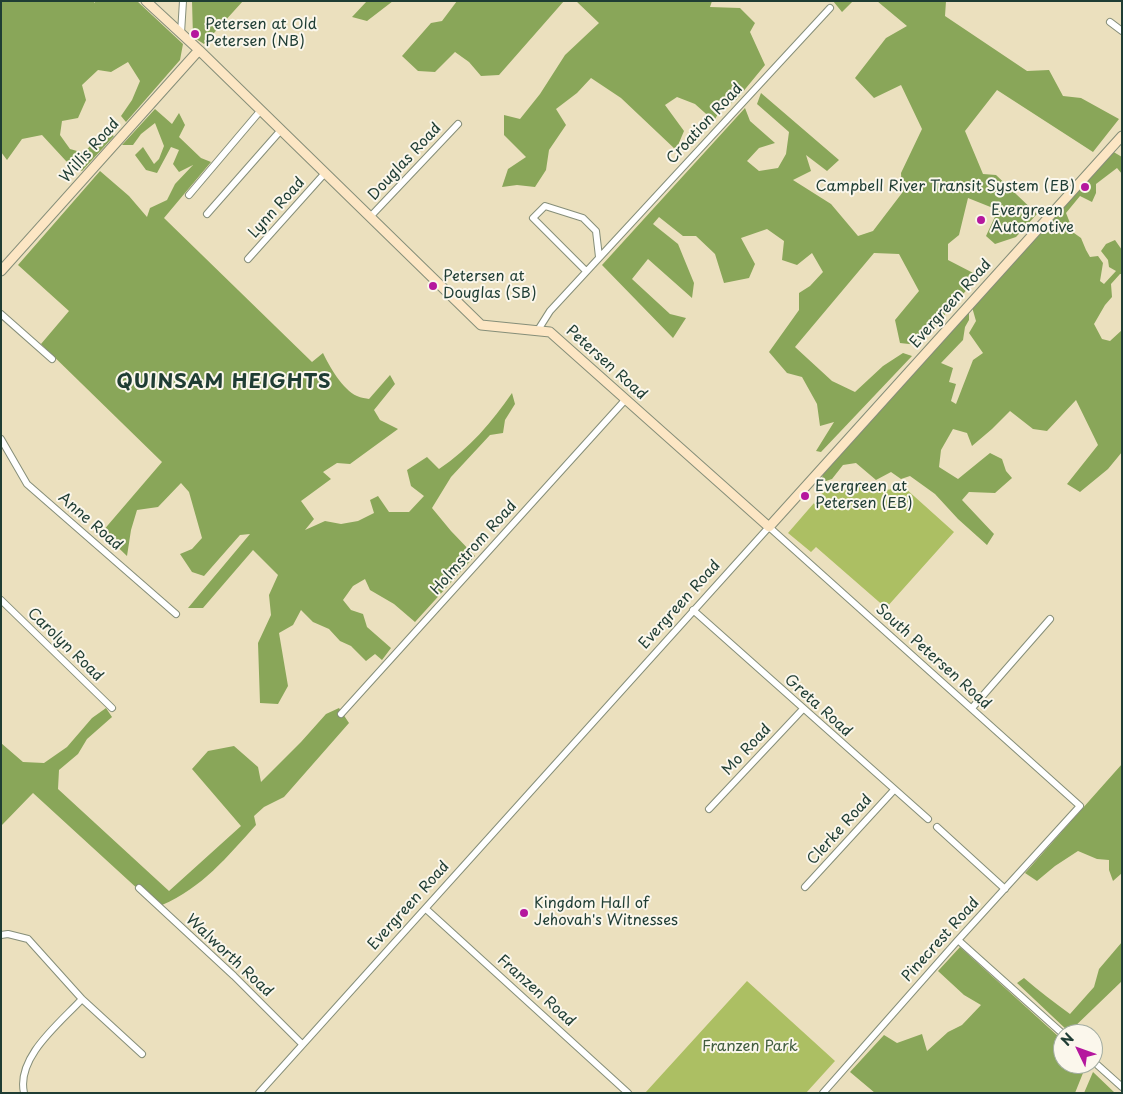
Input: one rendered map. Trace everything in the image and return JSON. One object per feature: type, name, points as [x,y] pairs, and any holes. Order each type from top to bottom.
[{"type":"street","name":"Petersen Road","points":[[146,1],[199,50],[481,325],[550,332],[769,527]]},
{"type":"street","points":[[181,33],[183,1]]},
{"type":"street","name":"Croation Road","points":[[538,330],[550,310],[830,8]]},
{"type":"street","points":[[1110,22],[1122,31]]},
{"type":"street","name":"Willis Road","points":[[1,271],[199,50]]},
{"type":"street","points":[[188,195],[260,110]]},
{"type":"street","name":"Douglas Road","points":[[370,217],[458,124]]},
{"type":"street","points":[[207,214],[281,130]]},
{"type":"street","name":"Evergreen Road","points":[[259,1093],[693,610],[1118,147],[1122,136]]},
{"type":"street","name":"Lynn Road","points":[[248,259],[325,173]]},
{"type":"street","points":[[586,271],[533,218],[545,206],[583,218],[596,230],[600,256]]},
{"type":"street","points":[[1,314],[52,359]]},
{"type":"street","name":"Holmstrom Road","points":[[341,714],[626,399]]},
{"type":"street","name":"Anne Road","points":[[1,439],[28,484],[176,614]]},
{"type":"street","name":"South Petersen Road","points":[[769,527],[1080,806]]},
{"type":"street","name":"Carolyn Road","points":[[1,600],[112,708]]},
{"type":"street","name":"Greta Road","points":[[693,610],[928,819]]},
{"type":"street","points":[[972,708],[1050,619]]},
{"type":"street","name":"Mo Road","points":[[709,808],[803,708]]},
{"type":"street","name":"Clerke Road","points":[[805,887],[894,790]]},
{"type":"street","name":"Pinecrest Road","points":[[823,1093],[1080,806]]},
{"type":"street","points":[[937,827],[1005,889]]},
{"type":"street","name":"Walworth Road","points":[[139,888],[234,976],[302,1044]]},
{"type":"street","name":"Franzen Road","points":[[426,909],[628,1093]]},
{"type":"street","points":[[1,935],[8,934],[28,939],[82,1000],[142,1054]]},
{"type":"street","points":[[958,940],[1053,1025]]},
{"type":"street","points":[[24,1093],[22,1085],[25,1067],[34,1051],[82,1000]]},
{"type":"street","points":[[1103,1070],[1122,1087]]},
{"type":"green space","points":[[1,1],[93,1],[95,3],[95,1],[137,1],[183,44],[180,60],[126,122],[121,116],[132,100],[140,81],[128,62],[111,72],[98,70],[82,85],[86,100],[78,118],[62,121],[60,135],[70,149],[84,153],[103,131],[114,136],[82,171],[66,161],[42,135],[22,139],[7,160],[1,152]]},
{"type":"green space","points":[[192,1],[243,1],[204,44],[193,37]]},
{"type":"green space","points":[[367,1],[393,1],[367,21],[352,17]]},
{"type":"green space","points":[[457,1],[564,1],[499,75],[481,76],[469,62],[455,52],[435,72],[418,71],[402,56],[431,23],[442,21]]},
{"type":"green space","points":[[576,1],[712,1],[710,7],[740,8],[755,23],[750,32],[765,65],[737,99],[719,112],[714,121],[695,104],[677,97],[665,105],[684,131],[676,150],[621,98],[591,78],[577,93],[556,109],[566,125],[549,150],[546,170],[535,187],[517,185],[502,187],[508,169],[526,157],[504,135],[504,115],[520,119],[540,94],[565,55],[599,23]]},
{"type":"green space","points":[[833,1],[853,1],[842,12]]},
{"type":"green space","points":[[877,1],[946,1],[945,16],[1027,71],[1049,70],[1063,96],[1081,98],[1119,119],[1093,152],[997,90],[965,131],[983,174],[996,175],[1037,214],[1016,237],[995,244],[986,236],[998,210],[968,198],[959,235],[948,244],[948,260],[979,276],[918,345],[900,343],[895,320],[919,291],[899,254],[874,253],[795,347],[832,381],[855,392],[883,366],[903,353],[912,356],[821,452],[816,451],[834,422],[820,426],[817,404],[802,377],[787,373],[769,352],[799,310],[799,293],[810,286],[823,272],[812,253],[797,265],[782,260],[784,241],[767,229],[741,238],[755,264],[749,278],[724,283],[715,254],[696,236],[683,236],[659,217],[653,224],[678,244],[694,283],[692,298],[648,259],[632,279],[670,314],[686,318],[673,338],[602,265],[745,108],[750,121],[775,143],[759,148],[747,161],[759,171],[778,168],[786,154],[789,132],[757,104],[761,93],[839,160],[827,171],[806,155],[811,171],[793,180],[831,204],[858,236],[873,231],[902,193],[901,173],[922,129],[901,85],[874,98],[855,78],[886,38],[907,26]]},
{"type":"green space","points":[[155,109],[172,124],[179,113],[185,125],[179,137],[201,158],[211,162],[164,218],[312,362],[323,353],[337,377],[352,393],[369,399],[390,375],[395,384],[374,410],[380,420],[398,429],[350,464],[337,463],[323,472],[331,479],[301,501],[314,519],[305,530],[325,521],[341,524],[358,521],[374,513],[370,500],[378,496],[389,512],[409,512],[424,496],[411,486],[407,470],[427,457],[439,469],[460,453],[479,434],[512,393],[515,404],[505,420],[503,433],[490,435],[451,477],[432,508],[475,556],[415,622],[394,604],[370,590],[365,579],[353,586],[343,600],[351,610],[363,614],[367,627],[391,648],[382,660],[375,654],[366,661],[351,646],[340,641],[329,629],[313,622],[301,610],[293,625],[279,633],[288,686],[278,704],[260,703],[258,643],[271,615],[269,595],[278,575],[253,550],[203,608],[188,608],[250,534],[240,535],[204,576],[192,572],[180,554],[192,549],[202,538],[189,492],[181,483],[158,507],[137,510],[131,530],[127,556],[102,532],[162,462],[41,344],[69,311],[18,265],[100,171],[129,196],[147,217],[150,208],[167,200],[175,184],[193,165],[179,172],[173,164],[179,150],[171,147],[157,173],[146,170],[135,155],[143,147],[154,164],[159,159],[164,146],[155,123],[141,134],[133,145],[122,145]]},
{"type":"green space","points":[[1112,151],[1122,157],[1122,174],[1117,168],[1096,184],[1096,193],[1092,202],[1080,196],[1066,213],[1074,233],[1081,238],[1090,257],[1098,256],[1103,263],[1100,281],[1104,284],[1116,271],[1109,267],[1108,260],[1101,251],[1106,244],[1115,240],[1122,250],[1122,274],[1111,284],[1112,297],[1094,324],[1102,339],[1110,341],[1122,330],[1122,452],[1108,469],[1080,492],[1067,484],[1098,445],[1076,400],[1047,431],[1033,429],[1010,411],[972,446],[967,433],[953,429],[941,450],[939,467],[958,479],[990,453],[1002,459],[1006,471],[1012,478],[995,493],[969,492],[962,500],[994,534],[987,545],[958,519],[935,494],[910,476],[901,479],[891,472],[876,480],[856,463],[843,465],[832,479],[820,483],[824,472],[969,312],[969,320],[965,327],[963,340],[941,363],[953,368],[949,382],[956,384],[951,401],[956,404],[973,360],[983,353],[969,333],[976,321],[972,307]]},
{"type":"green space","points":[[861,481],[874,491],[905,488],[954,532],[886,608],[816,547],[811,552],[788,533],[827,488]]},
{"type":"green space","points":[[106,708],[112,717],[87,739],[78,754],[59,770],[58,789],[169,891],[241,826],[192,769],[208,751],[234,746],[258,767],[261,782],[326,714],[339,708],[349,723],[284,797],[264,807],[254,816],[256,825],[213,871],[189,890],[162,905],[140,891],[33,793],[1,826],[1,743],[23,762],[44,763],[67,747],[92,718]]},
{"type":"green space","points":[[1122,764],[1122,873],[1113,881],[1109,870],[1109,860],[1097,859],[1078,851],[1037,881],[1025,873]]},
{"type":"green space","points":[[1122,942],[1122,981],[1077,1024],[1061,1024],[1017,983],[1024,978],[1070,1014],[1094,987],[1099,969]]},
{"type":"green space","points":[[960,947],[1053,1032],[1053,1074],[1083,1074],[1075,1093],[875,1093],[850,1072],[884,1035],[897,1043],[922,1034],[927,1051],[948,1032],[962,1025],[981,1005],[964,995],[938,971]]},
{"type":"green space","name":"Franzen Park","points":[[747,981],[835,1061],[806,1093],[645,1093]]},
{"type":"green space","points":[[1092,1074],[1095,1074],[1115,1093],[1084,1093]]},
{"type":"place","name":"Petersen at Old Petersen (NB)","points":[[195,34]]},
{"type":"place","name":"Campbell River Transit System (EB)","points":[[1085,187]]},
{"type":"place","name":"Evergreen Automotive","points":[[981,220]]},
{"type":"place","name":"Petersen at Douglas (SB)","points":[[433,286]]},
{"type":"place","name":"Evergreen at Petersen (EB)","points":[[805,496]]},
{"type":"place","name":"Kingdom Hall of Jehovah's Witnesses","points":[[524,913]]},
{"type":"district","name":"QUINSAM HEIGHTS","points":[[224,382]]}]
